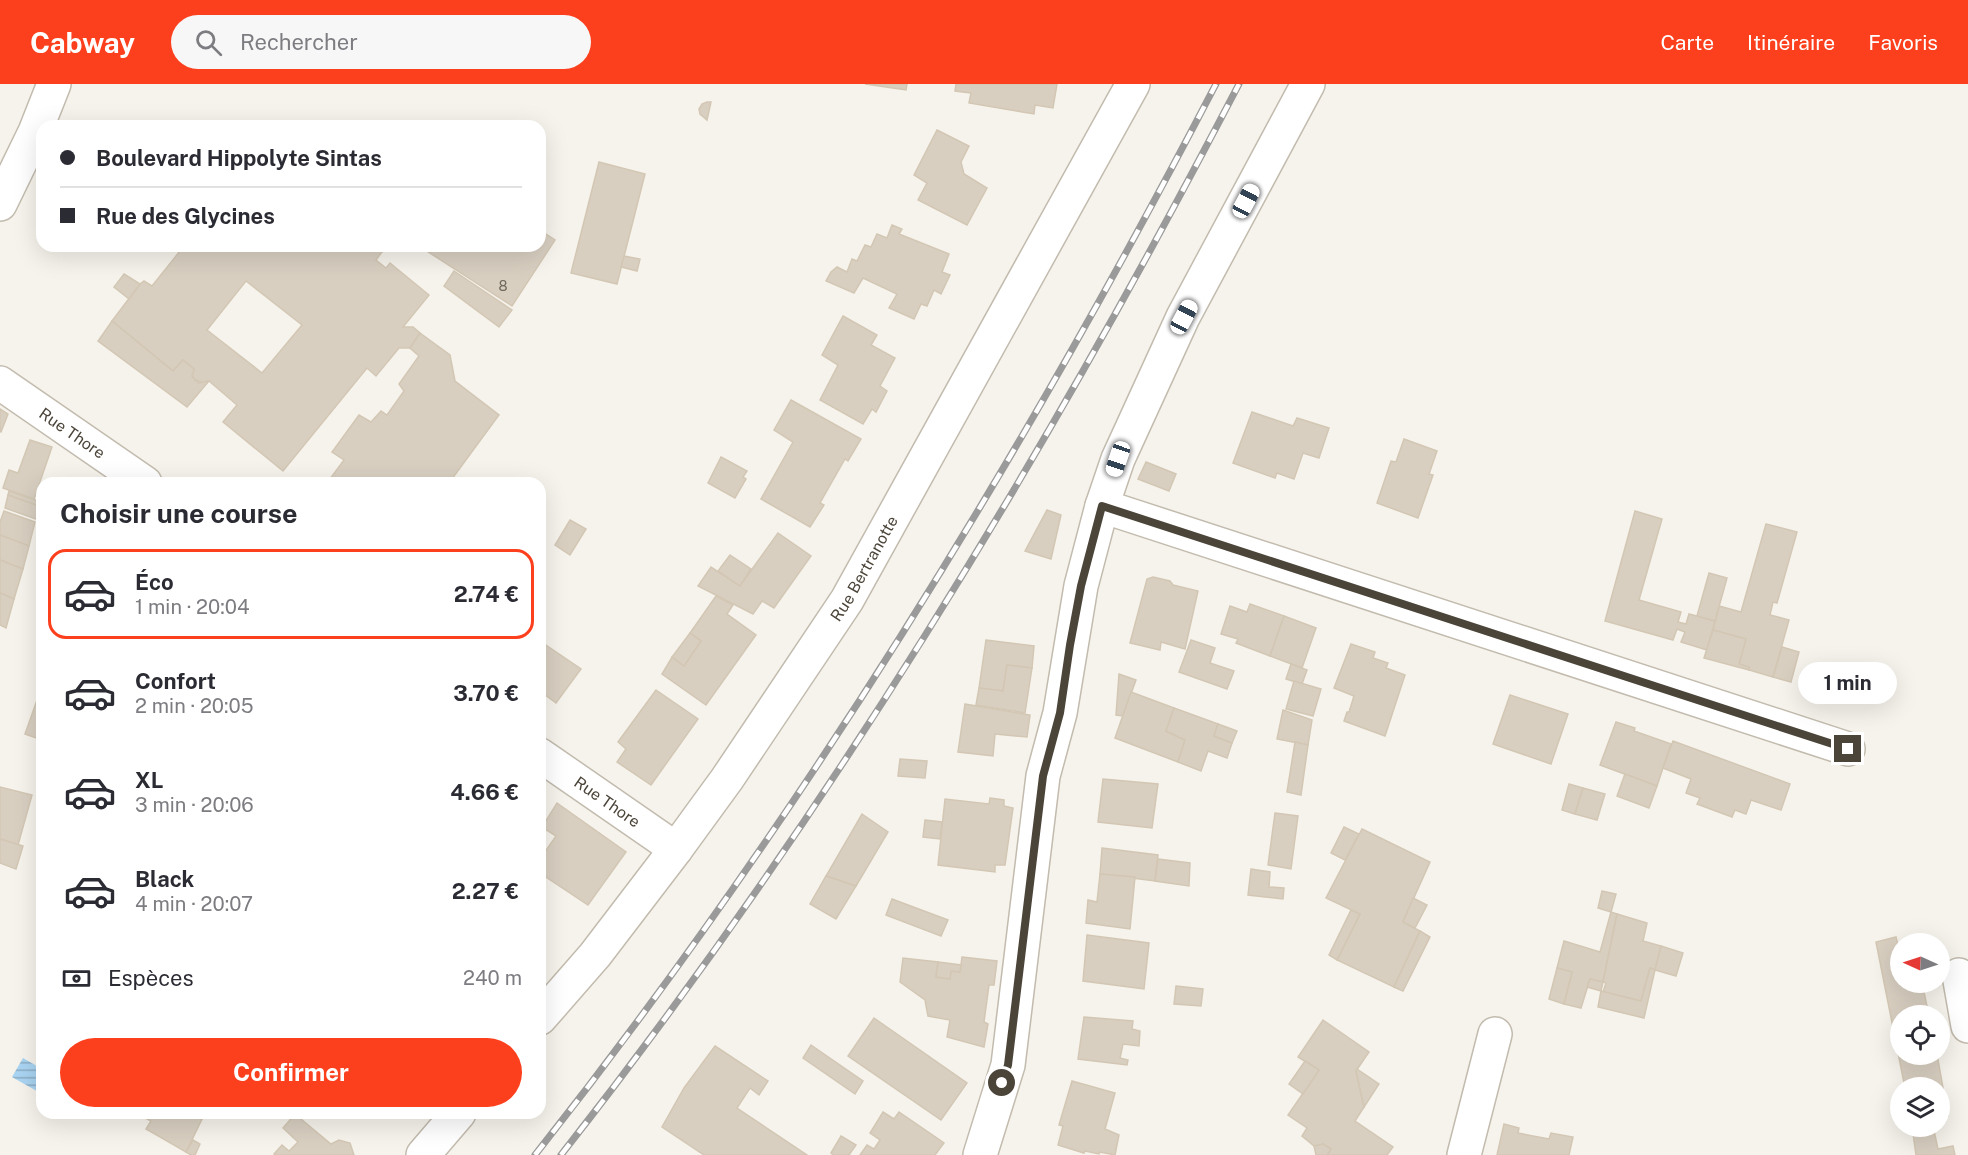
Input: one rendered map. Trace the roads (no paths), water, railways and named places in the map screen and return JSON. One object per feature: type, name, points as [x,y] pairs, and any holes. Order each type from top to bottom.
[{"type":"street","points":[[40,120],[54,84]]},
{"type":"street","name":"Rue Bertranotte","points":[[546,1011],[595,955],[727,779],[847,600],[1133,84]]},
{"type":"street","points":[[980,1155],[1008,1065],[1043,776],[1060,713],[1081,586],[1102,506],[1118,459],[1184,317],[1308,84]]},
{"type":"street","points":[[0,204],[36,129]]},
{"type":"street","name":"Rue Thore","points":[[0,383],[136,477]]},
{"type":"street","points":[[1102,506],[1848,749]]},
{"type":"street","name":"Rue Thore","points":[[546,759],[675,849]]},
{"type":"street","points":[[1959,975],[1968,1026]]},
{"type":"street","points":[[1464,1155],[1495,1034]]},
{"type":"street","points":[[423,1155],[454,1119]]},
{"type":"water","points":[[23,1058],[36,1066],[36,1091],[12,1077]]},
{"type":"railway","points":[[535,1155],[632,1029],[725,900],[815,769],[901,636],[1064,363],[1216,84]]},
{"type":"railway","points":[[561,1155],[657,1029],[750,900],[839,769],[925,635],[1008,500],[1088,363],[1239,84]]}]
